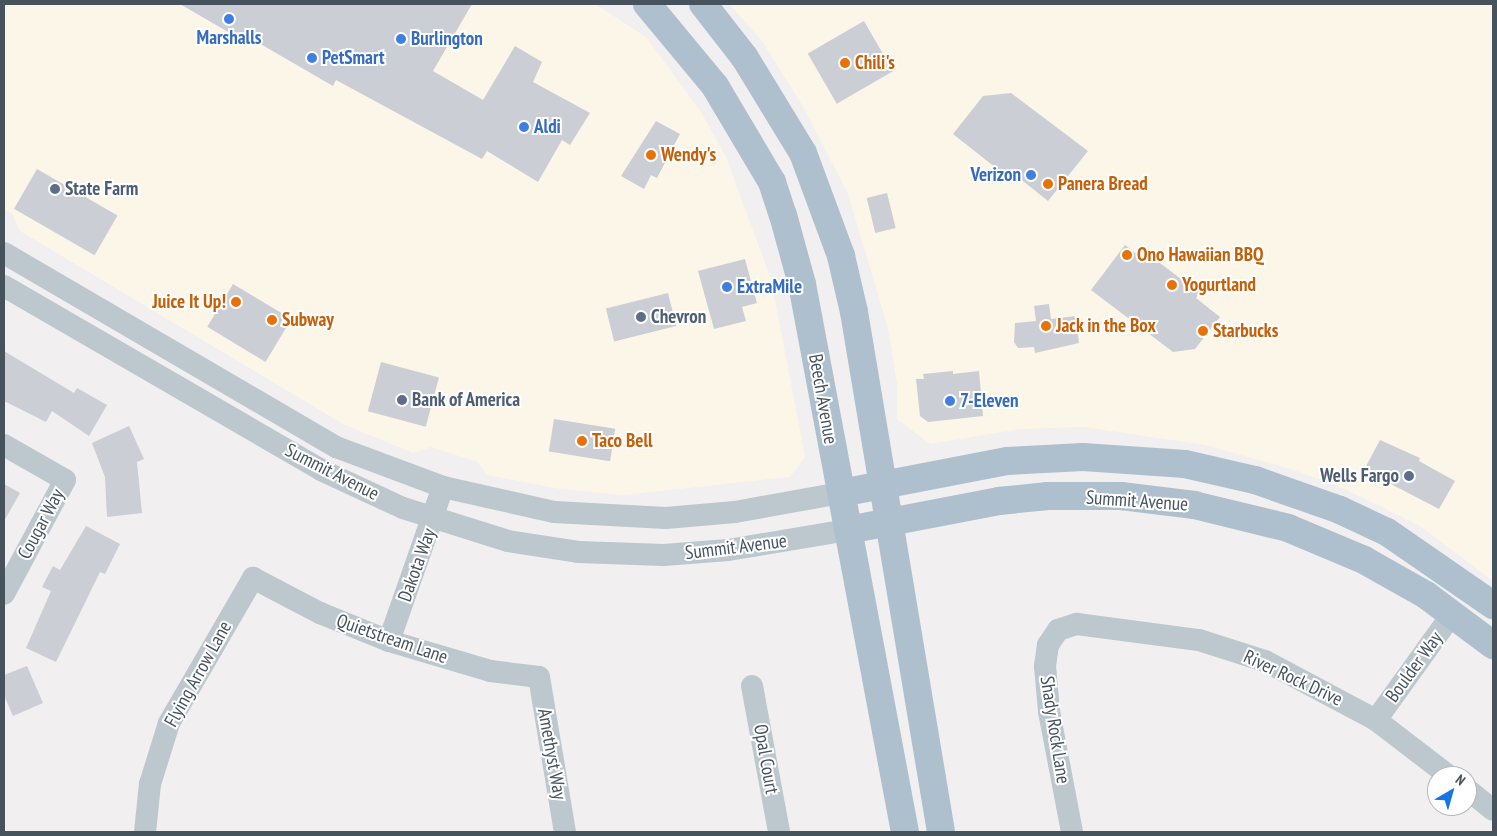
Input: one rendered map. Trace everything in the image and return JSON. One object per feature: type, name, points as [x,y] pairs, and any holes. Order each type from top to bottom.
[{"type":"main road","name":"Beech Avenue","points":[[647,4],[715,86],[772,182],[802,284],[905,832]]},
{"type":"main road","points":[[703,4],[745,58],[812,172],[841,256],[854,312],[882,485],[886,524],[940,832]]},
{"type":"main road","name":"Summit Avenue","points":[[841,493],[1007,460],[1083,457],[1185,464],[1255,480],[1340,510],[1387,532],[1493,605]]},
{"type":"main road","name":"Summit Avenue","points":[[848,530],[999,501],[1048,496],[1121,496],[1194,505],[1263,520],[1315,538],[1364,560],[1453,613],[1493,645]]},
{"type":"street","name":"Summit Avenue","points":[[4,253],[336,446],[443,487],[554,512],[666,518],[735,512],[841,493]]},
{"type":"street","name":"Summit Avenue","points":[[4,286],[321,470],[433,519],[508,541],[578,552],[664,555],[728,550],[848,530]]},
{"type":"street","name":"Cougar Way","points":[[4,445],[65,480],[4,594]]},
{"type":"street","name":"Dakota Way","points":[[389,641],[443,487]]},
{"type":"street","name":"Quietstream Lane","points":[[252,578],[320,613],[389,641],[490,670],[539,677]]},
{"type":"street","name":"Flying Arrow Lane","points":[[145,832],[150,784],[169,723],[252,578]]},
{"type":"street","name":"Boulder Way","points":[[1376,720],[1453,613]]},
{"type":"street","name":"River Rock Drive","points":[[1058,630],[1077,624],[1208,642],[1265,661],[1376,720],[1436,766]]},
{"type":"street","name":"Shady Rock Lane","points":[[1058,630],[1048,645],[1045,666],[1049,711],[1072,832]]},
{"type":"street","name":"Amethyst Way","points":[[539,677],[565,832]]},
{"type":"street","name":"Opal Court","points":[[752,686],[779,832]]},
{"type":"street","points":[[1477,798],[1493,810]]},
{"type":"shaded area","points":[[4,4],[595,4],[646,37],[701,112],[726,157],[771,279],[805,457],[790,477],[623,495],[560,489],[487,475],[478,462],[431,447],[413,453],[343,424],[20,231],[12,213],[4,210]]},
{"type":"shaded area","points":[[729,4],[1493,4],[1493,581],[1420,526],[1345,489],[1294,470],[1205,445],[1084,427],[1021,429],[930,444],[897,419],[897,384],[888,328],[848,194],[802,105],[762,41]]},
{"type":"building","points":[[180,4],[472,4],[433,71],[483,100],[515,46],[542,62],[533,82],[590,113],[570,145],[562,140],[538,182],[487,151],[482,159],[336,80],[333,86],[243,34],[240,39]]},
{"type":"building","points":[[864,21],[893,71],[837,104],[808,54]]},
{"type":"building","points":[[1011,93],[1088,151],[1048,201],[1014,174],[1010,179],[953,134],[983,96]]},
{"type":"building","name":"Wendy's","points":[[656,121],[680,134],[657,178],[651,175],[644,189],[621,176]]},
{"type":"building","points":[[37,169],[118,215],[95,255],[14,209]]},
{"type":"building","points":[[887,193],[896,228],[875,233],[867,198]]},
{"type":"building","points":[[1125,245],[1142,258],[1146,253],[1164,266],[1199,293],[1196,298],[1220,317],[1195,349],[1173,352],[1091,290]]},
{"type":"building","name":"ExtraMile","points":[[745,259],[757,303],[742,307],[746,321],[714,329],[698,271]]},
{"type":"building","points":[[233,284],[291,319],[266,362],[207,327]]},
{"type":"building","name":"Chevron","points":[[668,293],[676,326],[614,341],[606,308]]},
{"type":"building","name":"Jack in the Box","points":[[1049,304],[1051,319],[1076,316],[1079,343],[1035,353],[1034,347],[1018,348],[1014,342],[1015,323],[1036,321],[1034,306]]},
{"type":"building","points":[[4,351],[74,393],[77,388],[107,405],[89,436],[52,411],[46,422],[4,401]]},
{"type":"building","name":"Bank of America","points":[[381,362],[439,378],[426,427],[368,411]]},
{"type":"building","name":"7-Eleven","points":[[953,371],[953,374],[979,371],[983,416],[928,422],[920,416],[916,379],[924,379],[923,374]]},
{"type":"building","name":"Taco Bell","points":[[554,419],[615,429],[610,461],[549,452]]},
{"type":"building","points":[[129,426],[144,459],[137,462],[142,513],[107,517],[105,477],[92,443]]},
{"type":"building","name":"Wells Fargo","points":[[1380,440],[1420,458],[1419,461],[1455,481],[1439,509],[1364,470]]},
{"type":"building","points":[[4,484],[20,493],[4,521]]},
{"type":"building","points":[[86,526],[120,544],[105,574],[100,572],[56,662],[26,648],[51,591],[42,587],[53,566],[60,570]]},
{"type":"building","points":[[27,666],[43,703],[13,716],[4,695],[4,675]]},
{"type":"place","name":"Marshalls","points":[[229,19]]},
{"type":"place","name":"Burlington","points":[[401,39]]},
{"type":"place","name":"PetSmart","points":[[312,58]]},
{"type":"place","name":"Chili's","points":[[845,63]]},
{"type":"place","name":"Aldi","points":[[524,127]]},
{"type":"place","name":"Wendy's","points":[[651,155]]},
{"type":"place","name":"Verizon","points":[[1031,175]]},
{"type":"place","name":"Panera Bread","points":[[1048,184]]},
{"type":"place","name":"State Farm","points":[[55,189]]},
{"type":"place","name":"Ono Hawaiian BBQ","points":[[1127,255]]},
{"type":"place","name":"Yogurtland","points":[[1172,285]]},
{"type":"place","name":"ExtraMile","points":[[727,287]]},
{"type":"place","name":"Juice It Up!","points":[[236,302]]},
{"type":"place","name":"Chevron","points":[[641,317]]},
{"type":"place","name":"Subway","points":[[272,320]]},
{"type":"place","name":"Jack in the Box","points":[[1046,326]]},
{"type":"place","name":"Starbucks","points":[[1203,331]]},
{"type":"place","name":"Bank of America","points":[[402,400]]},
{"type":"place","name":"7-Eleven","points":[[950,401]]},
{"type":"place","name":"Taco Bell","points":[[582,441]]},
{"type":"place","name":"Wells Fargo","points":[[1409,476]]}]
